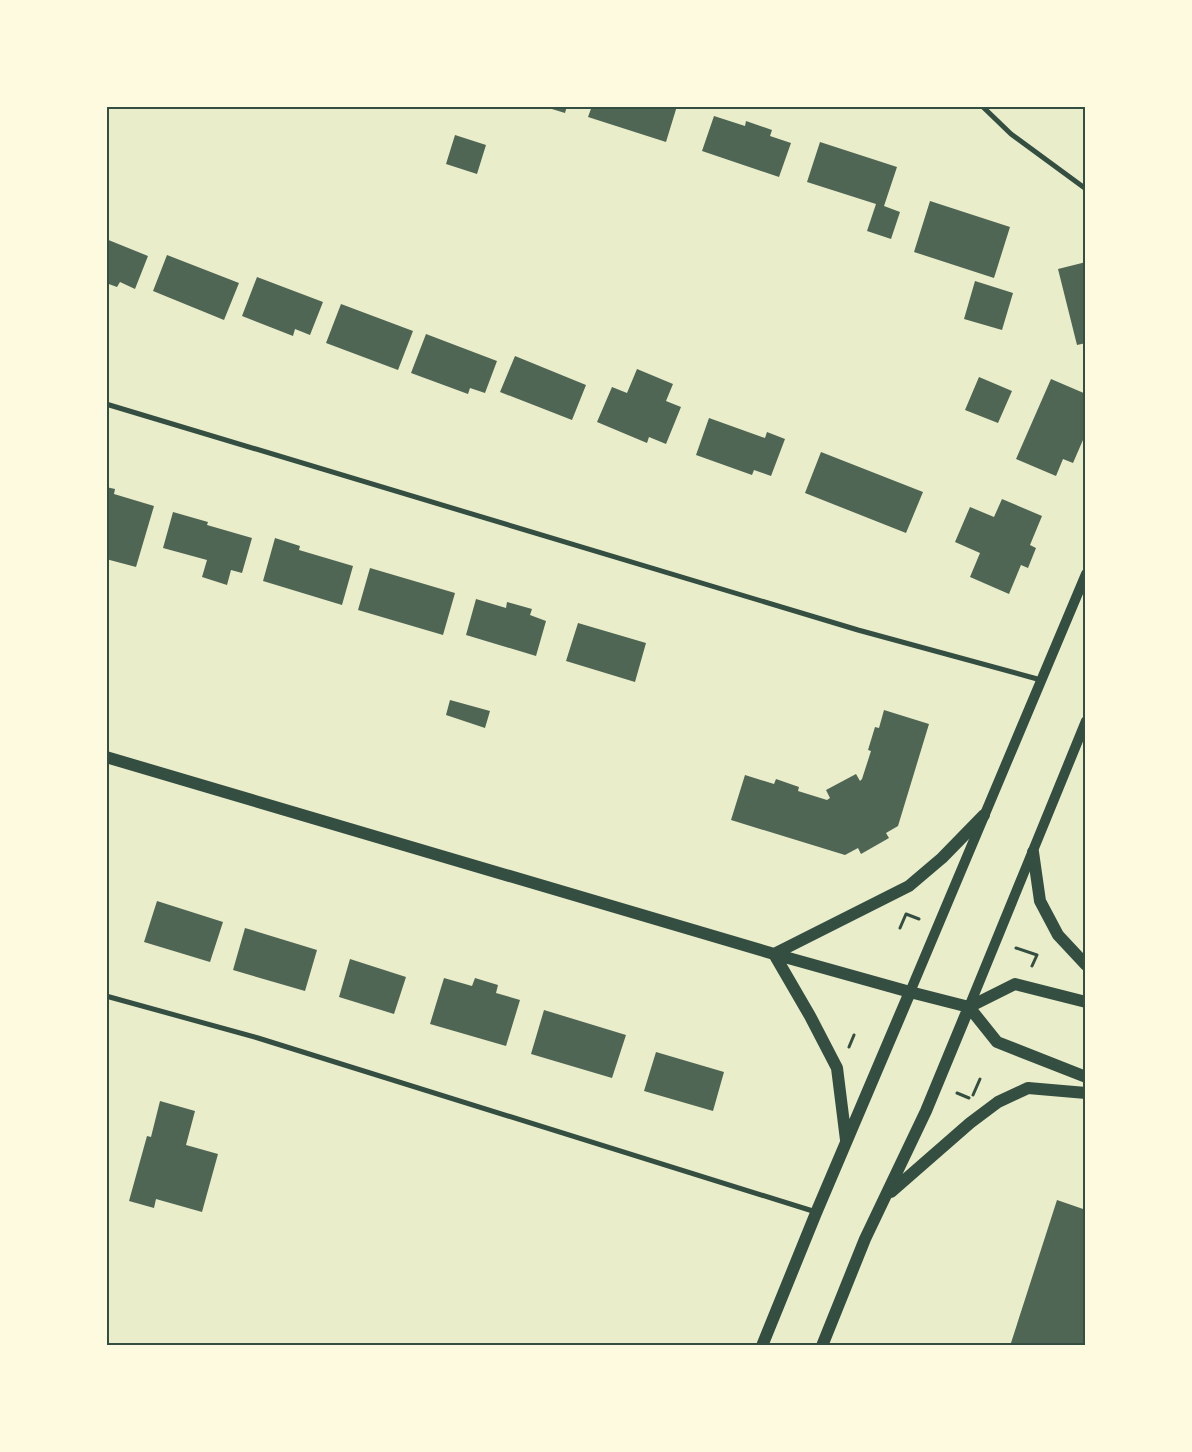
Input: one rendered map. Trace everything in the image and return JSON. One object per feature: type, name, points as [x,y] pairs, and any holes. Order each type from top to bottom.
[{"type":"main road","points":[[762,1346],[846,1141],[1086,574]]},
{"type":"main road","points":[[822,1346],[865,1239],[926,1111],[1086,721]]},
{"type":"main road","points":[[106,757],[774,954],[969,1007],[997,1042],[1086,1077]]},
{"type":"main road","points":[[774,954],[910,886],[942,858],[984,815]]},
{"type":"main road","points":[[1033,852],[1040,901],[1058,935],[1086,965]]},
{"type":"main road","points":[[774,954],[810,1016],[837,1068],[846,1141]]},
{"type":"main road","points":[[969,1007],[1015,984],[1086,1002]]},
{"type":"main road","points":[[885,1198],[945,1145],[998,1102],[1028,1088],[1086,1093]]},
{"type":"street","points":[[982,106],[1011,134],[1086,189]]},
{"type":"street","points":[[106,404],[849,627],[1041,680]]},
{"type":"street","points":[[106,996],[258,1038],[816,1213]]},
{"type":"path","points":[[900,928],[906,914],[922,920]]},
{"type":"path","points":[[1016,948],[1037,955],[1029,971]]},
{"type":"path","points":[[956,1092],[971,1099],[980,1079]]},
{"type":"building","points":[[542,106],[567,106],[565,113]]},
{"type":"building","points":[[592,106],[677,106],[666,142],[588,117]]},
{"type":"building","points":[[714,116],[745,126],[746,121],[772,130],[770,136],[791,143],[779,177],[702,151]]},
{"type":"building","points":[[455,135],[486,145],[477,174],[446,164]]},
{"type":"building","points":[[820,142],[897,167],[884,206],[900,212],[891,239],[867,231],[876,204],[807,182]]},
{"type":"building","points":[[930,201],[1010,227],[994,278],[914,252]]},
{"type":"building","points":[[106,239],[148,256],[135,289],[120,282],[117,287],[106,283]]},
{"type":"building","points":[[167,255],[239,283],[224,320],[153,291]]},
{"type":"building","points":[[1086,262],[1086,343],[1077,345],[1058,269]]},
{"type":"building","points":[[257,277],[323,302],[310,335],[295,329],[293,336],[242,316]]},
{"type":"building","points":[[975,281],[1013,293],[1002,330],[964,319]]},
{"type":"building","points":[[341,304],[413,331],[398,370],[326,343]]},
{"type":"building","points":[[426,334],[497,361],[485,393],[470,388],[468,394],[411,373]]},
{"type":"building","points":[[515,356],[586,385],[572,420],[500,392]]},
{"type":"building","points":[[637,369],[673,384],[666,401],[681,407],[666,444],[649,437],[647,443],[597,422],[612,387],[627,393]]},
{"type":"building","points":[[979,377],[1012,391],[998,423],[965,410]]},
{"type":"building","points":[[1051,379],[1086,394],[1086,433],[1073,463],[1063,459],[1056,476],[1016,459]]},
{"type":"building","points":[[709,418],[765,438],[767,432],[785,439],[771,476],[754,470],[752,475],[696,455]]},
{"type":"building","points":[[821,452],[923,492],[906,533],[805,493]]},
{"type":"building","points":[[106,487],[115,489],[114,494],[154,506],[136,567],[106,559]]},
{"type":"building","points":[[1002,499],[1042,516],[1030,545],[1036,548],[1028,568],[1021,565],[1009,594],[970,577],[980,553],[955,542],[970,507],[994,517]]},
{"type":"building","points":[[173,512],[208,522],[207,525],[252,538],[242,573],[231,570],[227,585],[202,577],[207,560],[163,548]]},
{"type":"building","points":[[275,538],[300,546],[299,550],[353,566],[342,605],[263,581]]},
{"type":"building","points":[[370,568],[455,593],[443,635],[358,610]]},
{"type":"building","points":[[476,599],[506,608],[507,602],[532,609],[530,615],[546,621],[536,656],[466,635]]},
{"type":"building","points":[[578,623],[646,643],[635,682],[566,661]]},
{"type":"building","points":[[450,700],[490,711],[485,728],[446,715]]},
{"type":"building","points":[[884,710],[929,724],[898,826],[886,833],[889,838],[861,854],[858,848],[845,855],[731,820],[745,775],[774,784],[776,779],[799,787],[798,791],[827,800],[830,798],[826,790],[856,774],[860,781],[871,751],[868,750],[875,727],[879,728]]},
{"type":"building","points":[[157,901],[223,922],[210,962],[144,942]]},
{"type":"building","points":[[245,928],[317,950],[305,991],[233,970]]},
{"type":"building","points":[[350,959],[406,977],[394,1014],[339,997]]},
{"type":"building","points":[[444,978],[472,986],[475,978],[498,985],[496,993],[520,1000],[506,1046],[430,1024]]},
{"type":"building","points":[[544,1010],[626,1035],[612,1078],[531,1054]]},
{"type":"building","points":[[656,1052],[724,1072],[713,1111],[644,1091]]},
{"type":"building","points":[[160,1101],[195,1111],[186,1145],[218,1154],[202,1212],[156,1199],[154,1208],[129,1201],[147,1136],[151,1137]]},
{"type":"building","points":[[1057,1200],[1086,1210],[1086,1346],[1010,1346]]}]
